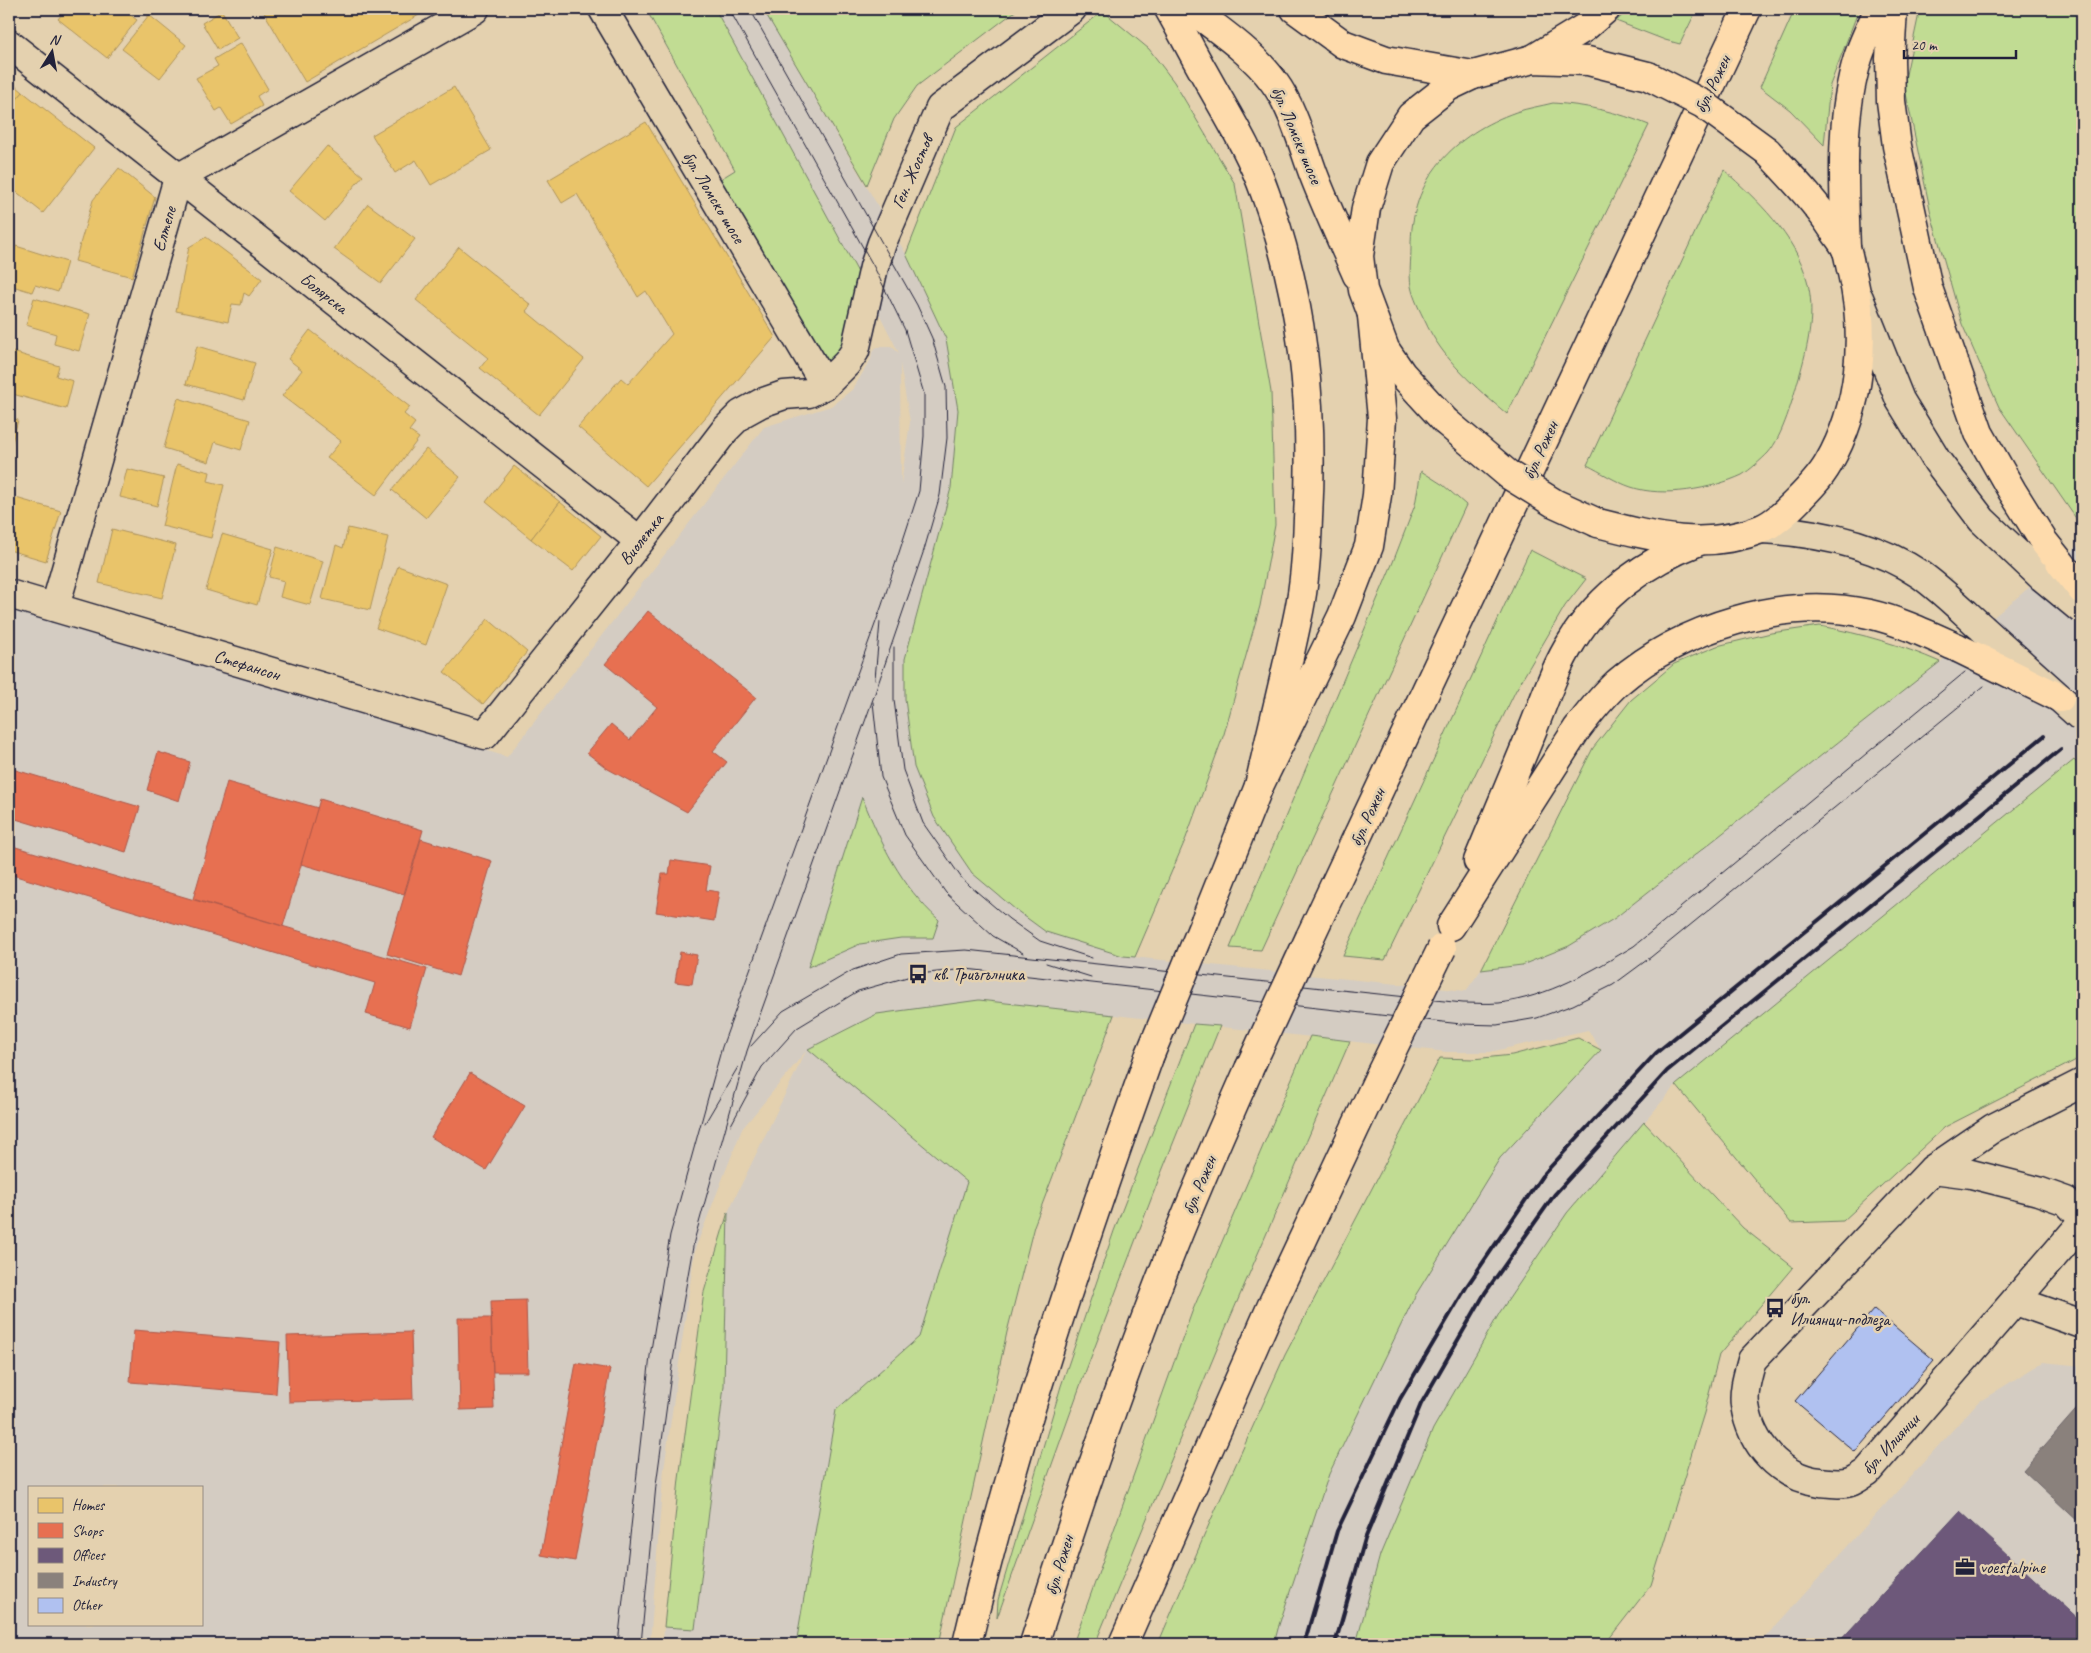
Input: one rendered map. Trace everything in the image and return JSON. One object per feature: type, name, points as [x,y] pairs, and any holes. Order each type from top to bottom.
[{"type":"main road","points":[[1169,9],[1243,140],[1265,192],[1283,247],[1295,303],[1303,360],[1310,472],[1307,546],[1299,610],[1259,786]]},
{"type":"main road","name":"бул. Ломско шосе","points":[[1191,9],[1233,41],[1274,81],[1284,98],[1314,176],[1363,290]]},
{"type":"main road","points":[[1296,9],[1343,44],[1386,60],[1473,75]]},
{"type":"main road","points":[[1606,9],[1584,28],[1534,59],[1473,75],[1448,87],[1411,116],[1380,164],[1366,208],[1359,256],[1363,290],[1385,349],[1402,374],[1445,421],[1509,475],[1554,502],[1598,522],[1657,538],[1699,541],[1731,537],[1762,529],[1777,520],[1812,487],[1828,464],[1851,408],[1859,358],[1859,323],[1856,292],[1846,250],[1844,170],[1850,95],[1858,58],[1879,9]]},
{"type":"main road","name":"бул. Рожен","points":[[1034,1644],[1073,1521],[1128,1365],[1200,1181],[1310,937],[1747,9]]},
{"type":"main road","points":[[1893,9],[1890,59],[1891,102],[1897,146],[1928,288],[1979,432],[2012,492],[2044,542],[2051,569],[2082,590]]},
{"type":"main road","points":[[1534,59],[1588,62],[1648,76],[1703,104],[1767,151],[1821,211],[1846,250]]},
{"type":"main road","points":[[967,1644],[1006,1490],[1036,1387],[1088,1228],[1149,1057],[1259,786],[1342,616],[1369,546],[1377,495],[1382,418],[1372,316]]},
{"type":"main road","points":[[1123,1644],[1272,1305],[1447,937],[1560,664],[1571,642],[1584,623],[1604,600],[1628,581],[1658,560],[1699,541]]},
{"type":"main road","points":[[1447,937],[1577,728],[1596,704],[1644,662],[1674,645],[1737,620],[1769,611],[1802,608],[1836,609],[1869,614],[1901,624],[1958,648],[2060,698]]},
{"type":"street","points":[[178,178],[475,9]]},
{"type":"street","name":"бул. Ломско шосе","points":[[602,9],[825,386]]},
{"type":"street","name":"Ген. Жостов","points":[[825,386],[847,363],[855,351],[882,243],[940,108],[1072,9]]},
{"type":"street","name":"Болярска","points":[[9,44],[640,541]]},
{"type":"street","name":"Елтепе","points":[[55,607],[178,178]]},
{"type":"street","points":[[1856,292],[1900,400],[1937,460],[1982,520],[2051,569],[2082,610]]},
{"type":"street","name":"Виолетка","points":[[485,735],[640,541],[725,430],[742,414],[761,403],[784,395],[808,393],[825,386]]},
{"type":"street","points":[[1762,529],[1825,536],[1856,544],[1886,556],[1920,575],[2082,718]]},
{"type":"street","name":"Стефансон","points":[[9,594],[485,735]]},
{"type":"street","name":"бул. Илиянци","points":[[2082,1083],[1993,1128],[1933,1169],[1752,1360],[1746,1381],[1745,1404],[1750,1426],[1760,1445],[1774,1462],[1791,1474],[1810,1481],[1830,1484],[1850,1482],[1867,1472],[2082,1223]]},
{"type":"street","points":[[1933,1169],[1971,1174],[2038,1191],[2066,1202],[2082,1218]]},
{"type":"street","points":[[2016,1301],[2082,1324]]},
{"type":"shaded area","points":[[715,9],[763,9],[906,254],[946,339],[958,410],[951,488],[905,659],[905,699],[914,767],[1123,956],[1466,991],[1481,970],[1522,965],[1569,946],[1615,918],[1940,662],[2082,543],[2082,753],[1676,1085],[1567,1213],[1500,1313],[1433,1429],[1380,1555],[1356,1644],[1274,1644],[1329,1474],[1415,1296],[1500,1158],[1601,1050],[1588,1030],[1490,1052],[1447,1052],[979,1000],[809,1049],[967,1182],[919,1337],[836,1410],[796,1644],[663,1644],[664,1627],[695,1628],[724,1386],[728,1212],[806,1051],[742,1129],[695,1249],[663,1477],[650,1644],[9,1644],[9,603],[507,757],[764,427],[831,406],[853,389],[871,359],[872,352],[877,347],[891,346],[899,353],[860,276]],"holes":[[[900,364],[910,422],[901,484]]]},
{"type":"shaded area","points":[[2043,1362],[2082,1366],[2082,1644],[1759,1644],[1977,1403]]},
{"type":"green space","points":[[646,9],[715,9],[860,276],[839,355],[823,366],[714,183],[735,170]]},
{"type":"green space","points":[[763,9],[1018,9],[917,86],[894,119],[867,185]]},
{"type":"green space","points":[[1630,9],[1697,9],[1680,44],[1616,21]]},
{"type":"green space","points":[[1795,9],[1859,9],[1830,85],[1824,145],[1790,110],[1760,87]]},
{"type":"green space","points":[[1920,9],[2082,9],[2082,527],[1999,407],[1962,324],[1931,214],[1904,84]]},
{"type":"green space","points":[[1103,11],[1149,49],[1174,82],[1235,184],[1271,392],[1275,525],[1260,606],[1224,734],[1186,838],[1135,957],[1123,956],[1046,932],[1016,910],[972,873],[934,817],[914,767],[905,699],[905,659],[951,488],[958,410],[946,339],[906,254],[956,127]]},
{"type":"green space","points":[[1553,103],[1578,105],[1602,110],[1649,125],[1507,414],[1472,383],[1450,360],[1432,335],[1423,317],[1413,295],[1410,281],[1413,223],[1418,201],[1427,180],[1440,162],[1455,147],[1473,133],[1494,121],[1521,111]]},
{"type":"green space","points":[[1724,170],[1762,206],[1784,233],[1794,248],[1807,280],[1811,304],[1810,329],[1794,395],[1783,427],[1773,446],[1762,459],[1742,475],[1702,488],[1672,492],[1658,492],[1631,487],[1587,465]]},
{"type":"green space","points":[[1421,471],[1443,485],[1466,505],[1261,950],[1230,948],[1393,562],[1415,505]]},
{"type":"green space","points":[[1530,550],[1586,579],[1565,606],[1516,690],[1385,960],[1343,956]]},
{"type":"green space","points":[[1820,626],[1882,641],[1940,662],[1615,918],[1569,946],[1522,965],[1481,970],[1593,748],[1631,700],[1674,664],[1717,646],[1771,633]]},
{"type":"green space","points":[[2074,760],[2082,768],[2082,1057],[1945,1127],[1843,1221],[1791,1223],[1676,1085]]},
{"type":"green space","points":[[862,797],[893,863],[925,907],[939,920],[933,938],[901,938],[860,944],[808,967]]},
{"type":"green space","points":[[979,1000],[1114,1015],[1034,1226],[1007,1332],[939,1644],[796,1644],[836,1410],[919,1337],[967,1182],[808,1049],[877,1014]]},
{"type":"green space","points":[[1194,1024],[1220,1026],[1158,1181],[1080,1386],[997,1618],[998,1600],[1061,1386],[1114,1231]]},
{"type":"green space","points":[[1310,1036],[1350,1041],[1224,1332],[1095,1644],[1073,1644],[1192,1312]]},
{"type":"green space","points":[[1578,1038],[1601,1050],[1500,1158],[1415,1296],[1329,1474],[1274,1644],[1158,1644],[1285,1355],[1440,1058],[1473,1059],[1512,1055]]},
{"type":"green space","points":[[1644,1122],[1743,1228],[1793,1267],[1719,1355],[1704,1413],[1651,1585],[1605,1644],[1356,1644],[1380,1555],[1433,1429],[1500,1312],[1567,1213]]},
{"type":"green space","points":[[728,1212],[724,1386],[695,1629],[664,1627],[679,1479],[704,1292]]},
{"type":"building: Homes","points":[[66,9],[123,9],[137,20],[107,58],[58,19]]},
{"type":"building: Homes","points":[[262,9],[422,9],[424,12],[305,82]]},
{"type":"building: Homes","points":[[222,11],[238,38],[218,50],[202,23]]},
{"type":"building: Homes","points":[[149,15],[186,45],[160,78],[122,49]]},
{"type":"building: Homes","points":[[241,43],[268,89],[257,96],[262,106],[231,124],[221,108],[216,111],[196,78],[218,66],[214,59]]},
{"type":"building: Homes","points":[[9,80],[23,92],[9,109]]},
{"type":"building: Homes","points":[[454,87],[491,150],[431,185],[416,160],[395,173],[372,135]]},
{"type":"building: Homes","points":[[23,92],[94,148],[43,213],[9,186],[9,109]]},
{"type":"building: Homes","points":[[646,122],[775,337],[646,486],[578,427],[621,378],[628,384],[672,334],[646,291],[638,297],[577,194],[562,203],[548,180]]},
{"type":"building: Homes","points":[[327,146],[363,176],[325,221],[289,191]]},
{"type":"building: Homes","points":[[119,168],[155,197],[132,277],[75,261],[93,200]]},
{"type":"building: Homes","points":[[368,204],[415,239],[381,283],[334,249]]},
{"type":"building: Homes","points":[[206,237],[262,279],[249,296],[244,293],[241,305],[232,304],[228,322],[176,311],[189,247]]},
{"type":"building: Homes","points":[[16,246],[67,262],[58,292],[35,285],[32,292],[9,285],[9,270]]},
{"type":"building: Homes","points":[[459,247],[531,305],[526,311],[584,359],[539,415],[480,368],[488,358],[416,300]]},
{"type":"building: Homes","points":[[34,298],[90,314],[79,351],[54,344],[56,334],[26,325]]},
{"type":"building: Homes","points":[[310,330],[410,407],[404,414],[415,423],[409,431],[419,438],[376,495],[327,458],[341,441],[282,396],[302,370],[288,359]]},
{"type":"building: Homes","points":[[197,346],[255,363],[244,400],[186,384]]},
{"type":"building: Homes","points":[[13,352],[59,366],[56,376],[73,381],[66,409],[9,393],[9,366]]},
{"type":"building: Homes","points":[[178,398],[250,420],[241,450],[215,442],[209,462],[164,448]]},
{"type":"building: Homes","points":[[9,417],[18,420],[11,446],[9,445]]},
{"type":"building: Homes","points":[[426,449],[460,477],[426,518],[392,490]]},
{"type":"building: Homes","points":[[177,464],[210,472],[208,481],[224,485],[211,538],[162,526]]},
{"type":"building: Homes","points":[[514,466],[560,502],[531,539],[486,502]]},
{"type":"building: Homes","points":[[127,469],[164,478],[157,506],[120,497]]},
{"type":"building: Homes","points":[[9,496],[61,511],[46,561],[9,550]]},
{"type":"building: Homes","points":[[560,502],[601,536],[573,571],[531,539]]},
{"type":"building: Homes","points":[[348,528],[388,537],[370,610],[322,599],[336,545],[343,548]]},
{"type":"building: Homes","points":[[112,529],[176,545],[162,598],[99,583]]},
{"type":"building: Homes","points":[[222,534],[273,549],[257,605],[206,590]]},
{"type":"building: Homes","points":[[277,547],[323,561],[310,605],[280,597],[284,581],[269,577]]},
{"type":"building: Homes","points":[[398,566],[447,584],[426,645],[376,628]]},
{"type":"building: Homes","points":[[488,619],[527,652],[483,704],[444,672]]},
{"type":"building: Shops","points":[[648,611],[756,697],[713,751],[727,762],[687,812],[608,769],[587,753],[611,724],[630,740],[657,707],[605,664]]},
{"type":"building: Shops","points":[[158,752],[190,762],[179,801],[147,790]]},
{"type":"building: Shops","points":[[9,768],[140,807],[126,852],[9,817]]},
{"type":"building: Shops","points":[[227,782],[318,808],[283,926],[193,899]]},
{"type":"building: Shops","points":[[320,799],[423,830],[404,894],[301,864]]},
{"type":"building: Shops","points":[[421,839],[492,861],[458,976],[387,954]]},
{"type":"building: Shops","points":[[9,845],[427,969],[410,1027],[366,1014],[375,983],[9,874]]},
{"type":"building: Shops","points":[[671,860],[710,866],[706,890],[719,892],[714,921],[656,912],[662,874],[669,874]]},
{"type":"building: Shops","points":[[680,952],[697,955],[692,984],[675,982]]},
{"type":"building: Shops","points":[[470,1073],[525,1106],[486,1170],[431,1137]]},
{"type":"building: Shops","points":[[526,1300],[528,1372],[493,1372],[491,1301]]},
{"type":"building: Shops","points":[[458,1318],[491,1318],[494,1409],[460,1410]]},
{"type":"building: Shops","points":[[134,1330],[280,1342],[276,1394],[130,1382]]},
{"type":"building: Shops","points":[[411,1332],[413,1399],[289,1402],[287,1336]]},
{"type":"building: Shops","points":[[576,1363],[610,1369],[575,1561],[541,1555]]},
{"type":"building: Offices","name":"voestalpine","points":[[1960,1511],[2082,1623],[2082,1644],[1837,1644]]},
{"type":"building: Industry","points":[[2082,1403],[2082,1525],[2023,1470]]},
{"type":"building: Other","points":[[1874,1309],[1934,1360],[1855,1452],[1795,1401]]},
{"type":"tram line","points":[[618,1644],[650,1356],[670,1235],[722,1047],[882,605],[919,491],[924,436],[924,394],[905,330],[874,267],[729,9]]},
{"type":"tram line","points":[[641,1644],[656,1485],[673,1360],[694,1241],[747,1051],[873,699],[924,550],[940,495],[947,438],[946,387],[932,338],[917,305],[750,9]]},
{"type":"tram line","points":[[875,679],[880,622]]},
{"type":"tram line","points":[[894,647],[894,700],[903,770],[923,823],[963,880],[1009,919],[1040,941],[1092,958]]},
{"type":"tram line","points":[[751,1046],[783,1011],[853,970],[901,954],[966,950],[1463,1003],[1499,1003],[1535,995],[1569,982],[1634,946],[1965,672]]},
{"type":"tram line","points":[[731,1125],[762,1067],[797,1028],[858,991],[918,974],[966,969],[1461,1024],[1497,1025],[1537,1018],[1573,1005],[1613,985],[1651,957],[1984,686]]},
{"type":"tram line","points":[[873,702],[881,777],[905,835],[946,893],[993,936],[1023,953]]},
{"type":"tram line","points":[[1046,963],[1091,977]]},
{"type":"tram line","points":[[705,1123],[738,1067]]},
{"type":"railway","points":[[1304,1644],[1337,1531],[1400,1399],[1467,1286],[1542,1176],[1656,1053],[2044,736]]},
{"type":"railway","points":[[1335,1644],[1365,1539],[1421,1404],[1485,1293],[1555,1194],[1667,1071],[2061,749]]},
{"type":"place","name":"кв. Триъгълника","points":[[918,974]]},
{"type":"place","name":"бул. Илиянци-подлеза","points":[[1775,1308]]},
{"type":"place","name":"voestalpine","points":[[1965,1567]]}]
